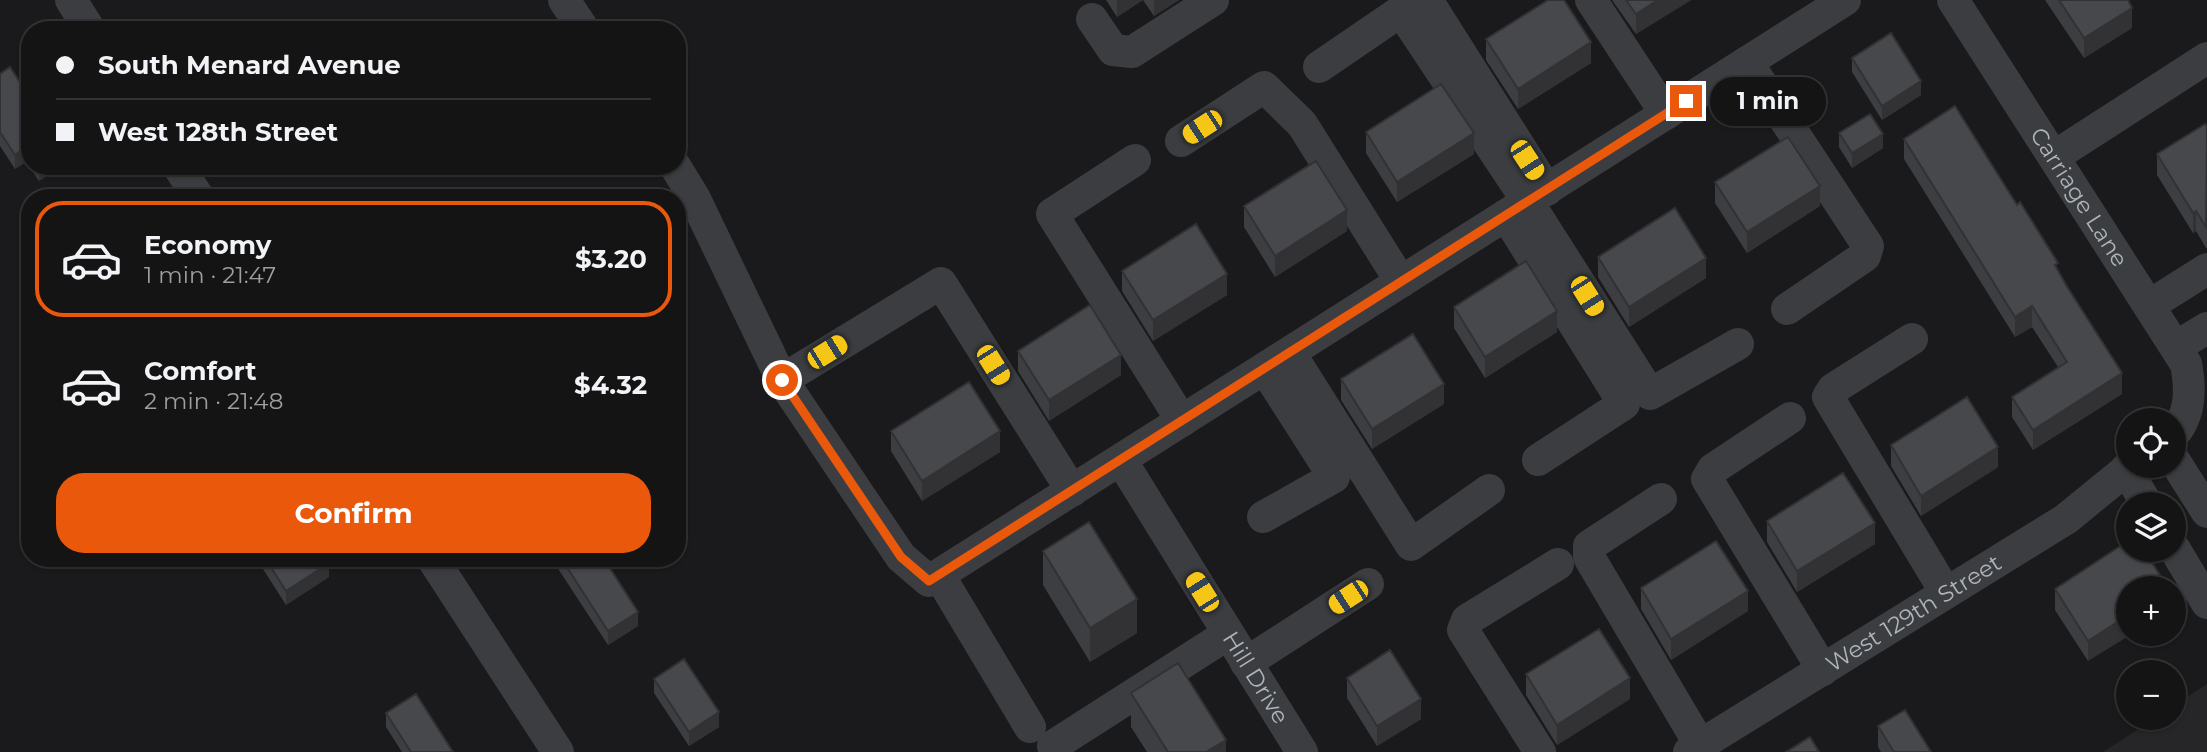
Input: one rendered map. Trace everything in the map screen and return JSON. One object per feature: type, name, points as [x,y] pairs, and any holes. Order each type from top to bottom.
[{"type":"street","points":[[71,0],[84,21]]},
{"type":"street","points":[[564,0],[578,21]]},
{"type":"street","points":[[1092,19],[1113,50],[1132,52],[1213,0]]},
{"type":"street","points":[[1427,0],[1624,404],[1538,460]]},
{"type":"street","points":[[1591,0],[1666,114]]},
{"type":"street","points":[[934,578],[1845,0]]},
{"type":"street","name":"Carriage Lane","points":[[1963,4],[2186,364],[2189,400],[2186,415]]},
{"type":"street","points":[[1319,67],[1401,11],[1650,394],[1738,344]]},
{"type":"street","points":[[2055,156],[2207,58]]},
{"type":"street","points":[[1747,62],[1868,246],[1865,256],[1787,309]]},
{"type":"street","points":[[1181,141],[1264,87],[1302,124],[1401,282]]},
{"type":"street","points":[[1135,160],[1052,214],[1182,421]]},
{"type":"street","points":[[681,175],[694,197],[782,380],[901,557],[934,578],[1030,727]]},
{"type":"street","points":[[2150,305],[2207,269]]},
{"type":"street","points":[[782,380],[941,283],[1072,491]]},
{"type":"street","points":[[2176,346],[2207,328]]},
{"type":"street","points":[[1912,339],[1833,388],[1828,397],[1946,593]]},
{"type":"street","points":[[1278,361],[1410,545],[1489,490]]},
{"type":"street","points":[[1263,517],[1334,477],[1278,361]]},
{"type":"street","points":[[1790,418],[1713,470],[1707,479],[1823,670]]},
{"type":"street","name":"Hill Drive","points":[[1121,460],[1302,752]]},
{"type":"street","name":"West 129th Street","points":[[1694,749],[2066,519],[2116,477]]},
{"type":"street","points":[[2185,478],[2207,512]]},
{"type":"street","points":[[1661,499],[1589,546],[1589,557],[1694,749]]},
{"type":"street","points":[[2182,562],[2207,603]]},
{"type":"street","points":[[1540,752],[1463,630],[1466,620],[1558,564]]},
{"type":"street","points":[[438,567],[558,752]]},
{"type":"street","points":[[1246,663],[1368,584]]},
{"type":"street","points":[[1057,752],[1053,746],[1228,634]]},
{"type":"shaded area","points":[[2207,684],[2207,752],[2103,752],[2137,730],[2186,730],[2186,698]]},
{"type":"building","points":[[1548,0],[1564,0],[1591,42],[1518,89],[1486,39]]},
{"type":"building","points":[[1626,0],[1658,0],[1636,14]]},
{"type":"building","points":[[2059,0],[2128,0],[2132,8],[2084,38]]},
{"type":"building","points":[[1891,33],[1921,81],[1882,106],[1852,58]]},
{"type":"building","points":[[10,67],[21,84],[21,151],[15,155],[0,132],[0,74]]},
{"type":"building","points":[[1441,84],[1474,133],[1397,182],[1366,132]]},
{"type":"building","points":[[1955,106],[2017,205],[2020,202],[2058,263],[2055,265],[2066,285],[2122,373],[2033,430],[2012,397],[2067,362],[2032,306],[2015,317],[1904,139]]},
{"type":"building","points":[[1870,114],[1883,134],[1852,153],[1839,133]]},
{"type":"building","points":[[2205,124],[2206,227],[2196,211],[2193,213],[2157,154]]},
{"type":"building","points":[[1788,137],[1820,186],[1747,232],[1715,182]]},
{"type":"building","points":[[1316,161],[1347,210],[1275,256],[1244,206]]},
{"type":"building","points":[[1675,208],[1706,258],[1629,307],[1598,257]]},
{"type":"building","points":[[1196,224],[1227,274],[1153,320],[1122,271]]},
{"type":"building","points":[[1526,261],[1557,311],[1485,357],[1454,307]]},
{"type":"building","points":[[1090,305],[1121,355],[1049,400],[1018,351]]},
{"type":"building","points":[[1413,334],[1444,384],[1372,429],[1341,379]]},
{"type":"building","points":[[969,382],[1000,431],[922,481],[891,431]]},
{"type":"building","points":[[1967,397],[1998,447],[1921,496],[1891,445]]},
{"type":"building","points":[[1843,473],[1875,523],[1797,571],[1767,521]]},
{"type":"building","points":[[1089,522],[1137,599],[1090,628],[1043,551]]},
{"type":"building","points":[[1716,541],[1748,591],[1671,639],[1641,588]]},
{"type":"building","points":[[2116,549],[2116,562],[2152,562],[2160,576],[2116,576],[2116,623],[2088,641],[2055,589]]},
{"type":"building","points":[[271,567],[323,567],[286,591]]},
{"type":"building","points":[[567,567],[609,567],[638,612],[608,631]]},
{"type":"building","points":[[1599,629],[1630,678],[1557,725],[1526,674]]},
{"type":"building","points":[[1390,650],[1421,699],[1377,726],[1347,678]]},
{"type":"building","points":[[684,659],[719,712],[689,732],[654,679]]},
{"type":"building","points":[[1178,663],[1226,740],[1206,752],[1168,752],[1131,693]]},
{"type":"building","points":[[416,694],[453,752],[411,752],[386,713]]},
{"type":"building","points":[[1905,710],[1931,752],[1894,752],[1878,726]]},
{"type":"building","points":[[1810,737],[1819,752],[1786,752]]},
{"type":"route","points":[[782,380],[901,557],[929,581],[1686,101]]}]
